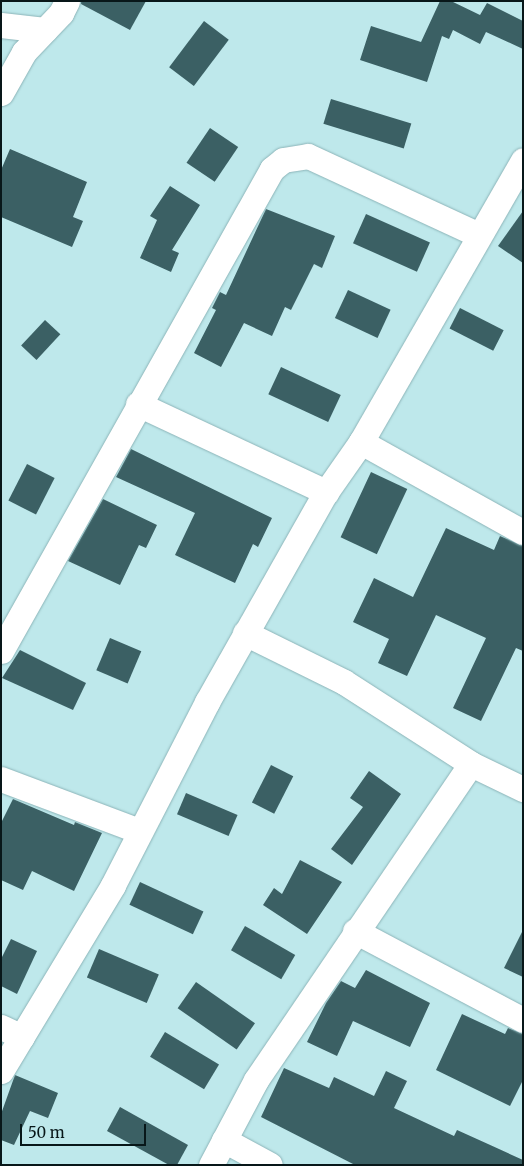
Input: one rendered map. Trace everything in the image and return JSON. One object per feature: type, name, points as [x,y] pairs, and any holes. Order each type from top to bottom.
[{"type":"street","points":[[1,93],[24,52],[68,1]]},
{"type":"street","points":[[1,25],[44,30]]},
{"type":"street","points":[[1,651],[138,404],[202,295],[272,169],[283,160],[308,156],[479,235]]},
{"type":"street","points":[[1,1071],[12,1032],[113,885],[246,633],[326,492],[361,442],[523,160]]},
{"type":"street","points":[[138,404],[326,492]]},
{"type":"street","points":[[361,442],[523,532]]},
{"type":"street","points":[[246,633],[344,682],[471,764],[523,789]]},
{"type":"street","points":[[211,1165],[256,1080],[355,931],[460,784],[471,764]]},
{"type":"street","points":[[1,779],[140,831]]},
{"type":"street","points":[[355,931],[523,1020]]},
{"type":"street","points":[[224,1140],[270,1165]]},
{"type":"building","points":[[81,1],[146,1],[130,30],[81,4]]},
{"type":"building","points":[[440,1],[451,1],[480,15],[487,3],[523,21],[523,49],[486,32],[480,44],[453,30],[449,39],[442,36],[427,82],[360,60],[371,26],[421,42]]},
{"type":"building","points":[[204,21],[229,40],[194,86],[169,67]]},
{"type":"building","points":[[331,99],[411,124],[404,148],[323,124]]},
{"type":"building","points":[[210,128],[238,147],[215,182],[187,163]]},
{"type":"building","points":[[10,149],[87,182],[73,217],[83,221],[72,247],[1,217],[1,170]]},
{"type":"building","points":[[170,186],[200,205],[172,250],[179,253],[171,272],[140,258],[157,220],[150,216]]},
{"type":"building","points":[[266,209],[335,236],[322,268],[314,264],[291,310],[285,307],[272,336],[244,323],[221,367],[194,353],[216,310],[212,308],[220,292],[226,295]]},
{"type":"building","points":[[523,211],[523,263],[498,246]]},
{"type":"building","points":[[366,214],[430,242],[417,272],[353,243]]},
{"type":"building","points":[[348,290],[391,310],[377,338],[335,318]]},
{"type":"building","points":[[460,308],[504,330],[493,351],[450,328]]},
{"type":"building","points":[[45,320],[60,334],[36,360],[21,346]]},
{"type":"building","points":[[281,367],[341,395],[328,422],[268,394]]},
{"type":"building","points":[[131,449],[272,518],[258,547],[253,544],[235,583],[175,555],[195,513],[116,477]]},
{"type":"building","points":[[27,464],[55,478],[36,515],[8,501]]},
{"type":"building","points":[[371,472],[407,489],[377,554],[341,537]]},
{"type":"building","points":[[103,499],[157,525],[146,548],[139,545],[120,585],[68,561]]},
{"type":"building","points":[[446,528],[494,550],[500,536],[523,546],[523,651],[516,648],[481,721],[453,708],[486,638],[436,615],[407,676],[378,663],[389,639],[353,622],[374,578],[413,597]]},
{"type":"building","points":[[110,638],[141,651],[128,684],[96,670]]},
{"type":"building","points":[[20,650],[86,683],[73,710],[2,678]]},
{"type":"building","points":[[271,765],[293,776],[274,814],[252,802]]},
{"type":"building","points":[[369,771],[401,794],[352,865],[331,849],[363,807],[350,798]]},
{"type":"building","points":[[186,793],[238,815],[229,836],[177,814]]},
{"type":"building","points":[[13,799],[74,825],[75,822],[102,833],[74,891],[32,871],[23,890],[1,880],[1,823]]},
{"type":"building","points":[[300,860],[342,882],[307,934],[263,905],[274,888],[282,894]]},
{"type":"building","points":[[140,882],[203,912],[193,934],[129,905]]},
{"type":"building","points":[[245,926],[295,955],[281,979],[231,950]]},
{"type":"building","points":[[523,930],[523,977],[504,968]]},
{"type":"building","points":[[11,939],[37,951],[17,994],[1,986],[1,959]]},
{"type":"building","points":[[99,949],[159,974],[147,1003],[87,978]]},
{"type":"building","points":[[366,970],[430,1003],[410,1047],[353,1021],[337,1056],[307,1042],[326,1003],[341,981],[355,988]]},
{"type":"building","points":[[196,982],[255,1023],[237,1050],[178,1008]]},
{"type":"building","points":[[462,1014],[505,1034],[508,1028],[523,1034],[523,1080],[510,1106],[436,1070]]},
{"type":"building","points":[[165,1032],[219,1064],[204,1089],[150,1057]]},
{"type":"building","points":[[284,1068],[329,1088],[334,1077],[374,1096],[386,1071],[407,1081],[394,1108],[454,1136],[457,1130],[523,1160],[523,1165],[355,1165],[261,1117]]},
{"type":"building","points":[[15,1075],[58,1093],[48,1118],[30,1111],[14,1145],[1,1140],[1,1114]]},
{"type":"building","points":[[120,1107],[188,1145],[177,1165],[169,1165],[107,1131]]}]
